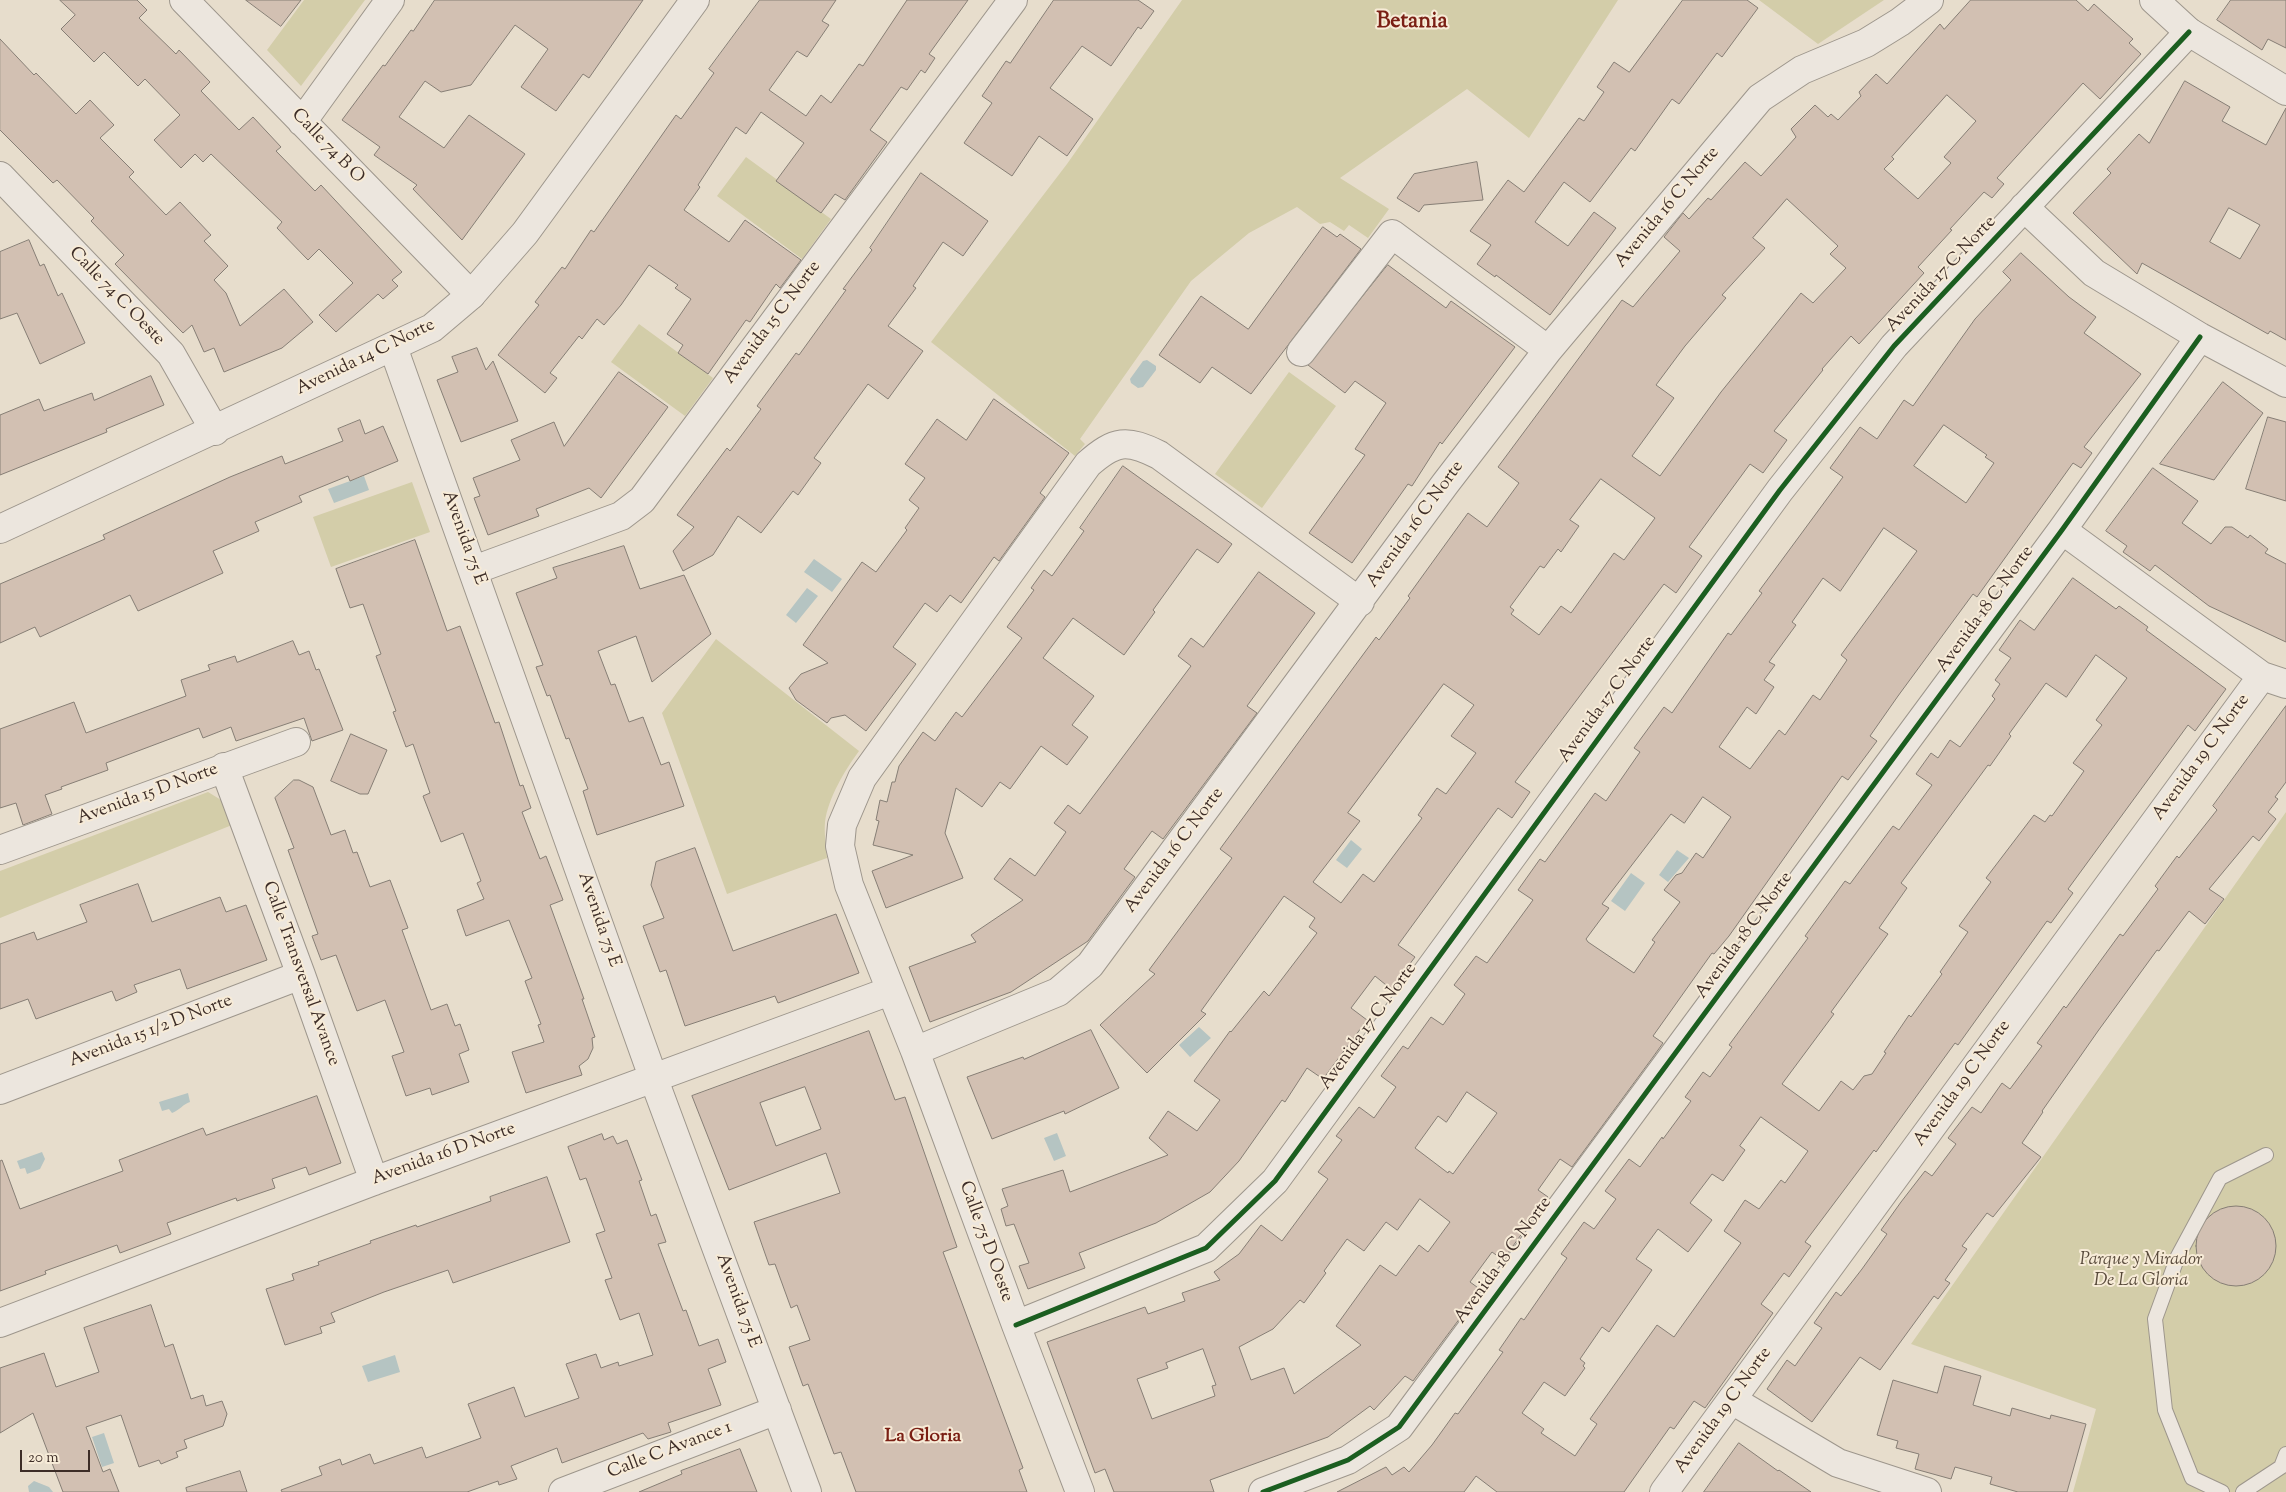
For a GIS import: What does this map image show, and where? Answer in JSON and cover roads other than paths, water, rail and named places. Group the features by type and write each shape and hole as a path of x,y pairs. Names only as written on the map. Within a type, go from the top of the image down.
{"street":[{"name":"Calle 74 B O","path":"184,0 471,295"},
{"path":"302,122 390,0"},
{"name":"Avenida 14 C Norte","path":"0,529 215,431 432,328 471,295 525,233 696,0"},
{"name":"Avenida 15 C Norte","path":"474,570 621,516 642,500 1012,0"},
{"name":"Avenida 16 C Norte","path":"915,1051 1058,992 1090,965 1360,602 1445,484 1548,350 1760,98 1802,70 1866,43 1900,22 1929,0"},
{"path":"2154,0 2189,32 2286,90"},
{"name":"Avenida 17 C Norte","path":"1016,1325 1206,1248 1275,1181 1780,490 1894,346 2189,32"},
{"name":"Calle 74 C Oeste","path":"2,182 171,354 215,431"},
{"path":"2024,208 2094,273 2200,337 2286,383"},
{"path":"1302,352 1392,234 1548,350"},
{"name":"Avenida 18 C Norte","path":"1263,1492 1348,1460 1399,1427 2062,530 2200,337"},
{"name":"Avenida 75 E","path":"393,347 654,1077 807,1492"},
{"name":"Calle 75 D Oeste","path":"1080,1492 915,1051 842,864 840,846 842,824 850,802 868,770 1088,464 1102,451 1119,443 1140,445 1159,455 1360,602"},
{"path":"2062,530 2274,680"},
{"name":"Avenida 19 C Norte","path":"1664,1492 2274,680"},
{"name":"Avenida 15 D Norte","path":"0,850 296,742"},
{"name":"Calle Transversal Avance","path":"224,767 301,975 374,1181"},
{"name":"Avenida 15 1/2 D Norte","path":"0,1090 301,975"},
{"name":"Avenida 16 D Norte","path":"0,1323 374,1181 890,991"},
{"path":"1732,1400 1838,1463 1927,1492"},
{"name":"Calle C Avance 1","path":"563,1492 777,1410"}],"lane":[{"path":"2222,1492 2192,1478 2166,1410 2155,1319 2178,1256 2220,1178 2266,1155"},
{"path":"2243,1492 2281,1467 2286,1454"}],"district":[{"name":"Betania","path":"1412,23"},
{"name":"La Gloria","path":"923,1438"}],"park label":[{"name":"Parque y Mirador De La Gloria","path":"2141,1271"}]}
